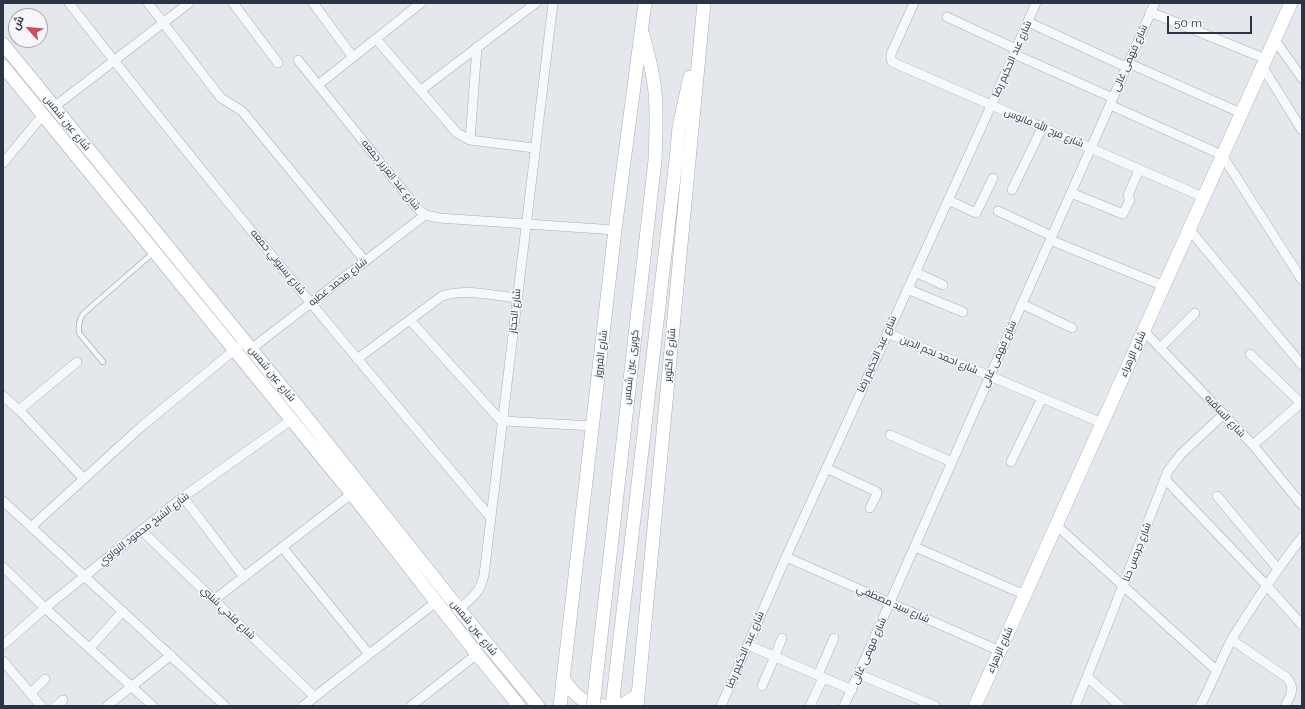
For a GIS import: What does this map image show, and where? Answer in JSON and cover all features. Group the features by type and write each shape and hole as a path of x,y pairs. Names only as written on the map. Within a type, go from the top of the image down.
{"main road":[{"name":"شارع الفيروز","path":"560,706 615,230 645,3"},
{"name":"شارع 6 اكتوبر","path":"638,700 704,3"},
{"name":"شارع الزهراء","path":"975,706 1291,3"},
{"name":"كوبرى عين شمس","path":"593,706 655,160 657,123 655,91 650,60 641,29"},
{"name":"كوبرى عين شمس","path":"612,706 679,127 700,38"},
{"name":"شارع عين شمس","path":"3,44 248,345 357,490 436,602 519,706"},
{"name":"شارع عين شمس","path":"3,66 235,349 291,420 357,490 538,706"},
{"path":"563,678 571,691 583,700 596,706 605,706"},
{"path":"612,706 638,700"}],"street":[{"name":"شارع بسيوني جمعه","path":"69,3 311,303 491,518"},
{"path":"148,3 221,98 236,107 248,118 365,261"},
{"path":"54,107 189,3"},
{"path":"233,3 278,63"},
{"path":"313,3 353,57"},
{"path":"318,85 421,3"},
{"path":"421,90 536,3"},
{"name":"شارع الحجاز","path":"459,610 475,595 482,584 503,422 534,148 553,3"},
{"name":"شارع فرج الله فانوس","path":"914,3 891,54 892,62 1203,198"},
{"name":"شارع فهمى غالى","path":"844,706 1155,3"},
{"name":"شارع عبد الحكيم رضا","path":"722,706 786,557 991,106 1028,22 1032,4"},
{"path":"1150,12 1264,63 1302,130"},
{"path":"947,17 1111,101 1222,155 1302,280"},
{"path":"1028,22 1241,113"},
{"path":"376,39 457,133 470,140 534,148"},
{"path":"1274,39 1302,78"},
{"path":"470,140 477,47"},
{"name":"شارع عبد العزيز جمعه","path":"298,60 425,215 439,218 615,230"},
{"path":"3,163 43,115"},
{"path":"1012,190 1042,128"},
{"path":"1071,192 1123,214 1130,200 1128,195 1139,170"},
{"path":"948,200 976,213 993,178"},
{"path":"998,211 1051,238 1164,286"},
{"name":"شارع محمد عطيه","path":"31,527 142,426 235,349 248,345 311,303 425,215"},
{"path":"1189,229 1302,365"},
{"path":"915,272 943,285"},
{"path":"907,289 963,312"},
{"path":"357,359 442,296 461,292 517,298"},
{"path":"1022,304 1072,328"},
{"path":"1160,348 1195,313"},
{"path":"410,320 503,422 592,426"},
{"name":"شارع الساقيه","path":"1144,330 1253,446 1302,505"},
{"name":"شارع احمد نجم الدين","path":"887,333 1102,423"},
{"path":"1250,354 1302,402 1253,446"},
{"path":"19,410 76,362"},
{"path":"3,396 19,410 84,479"},
{"path":"1011,462 1042,398"},
{"name":"شارع جرجس حنا","path":"1074,706 1124,585 1168,471 1181,454 1224,414"},
{"name":"شارع الشيخ محمود النواوي","path":"3,645 45,608 183,497 291,420"},
{"path":"890,435 952,462"},
{"path":"826,468 877,492 870,508"},
{"path":"1165,479 1302,625"},
{"path":"214,600 357,490"},
{"path":"1217,496 1278,569"},
{"path":"183,497 244,577"},
{"path":"3,501 221,704"},
{"path":"1056,525 1124,585 1217,671"},
{"name":"شارع فتحي شلبي","path":"141,530 315,697"},
{"path":"1200,706 1232,640 1266,586 1302,537"},
{"path":"282,547 370,654"},
{"path":"915,547 1025,595"},
{"name":"شارع سيد مصطفي","path":"786,557 1000,651"},
{"path":"3,567 150,705"},
{"path":"303,706 436,602"},
{"path":"90,648 123,612"},
{"path":"762,686 782,638"},
{"path":"810,706 834,638"},
{"path":"1232,640 1286,677 1292,687 1285,706"},
{"path":"748,644 852,690"},
{"path":"416,704 477,654"},
{"path":"107,706 171,656"},
{"path":"3,660 41,706"},
{"path":"858,674 933,706"},
{"path":"1087,677 1120,706"},
{"path":"31,693 45,679"}],"lane":[{"path":"103,362 79,333 78,327 80,319 83,314 154,252"}]}
